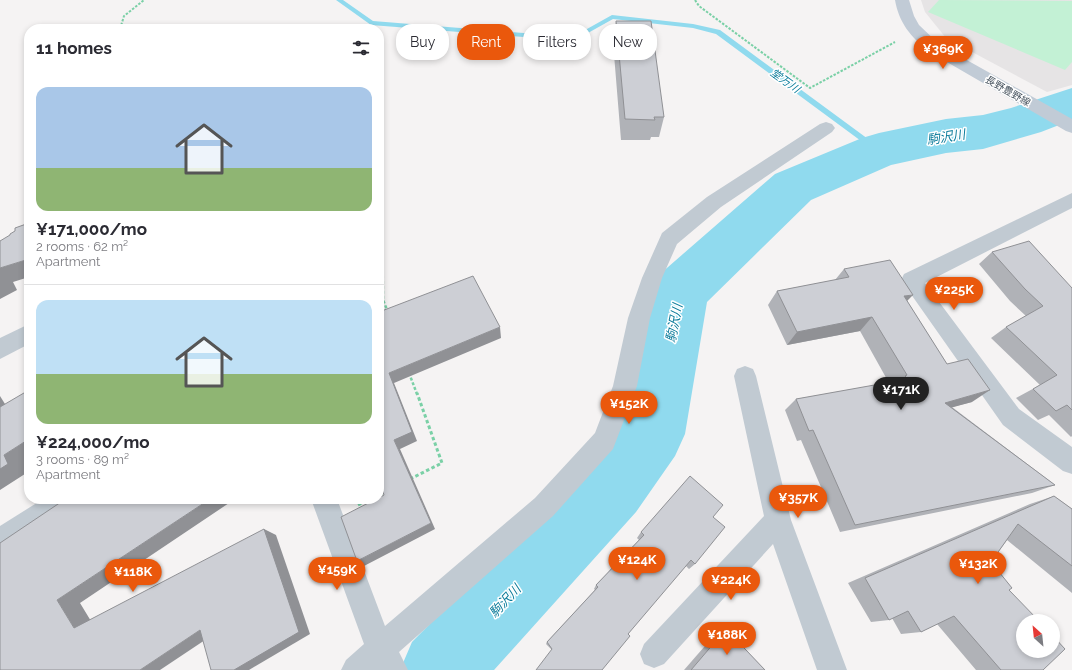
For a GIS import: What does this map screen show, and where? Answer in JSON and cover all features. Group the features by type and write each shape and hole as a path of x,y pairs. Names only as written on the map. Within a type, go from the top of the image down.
{"main road":[{"name":"長野豊野線","path":"902,0 905,13 915,32 934,48 1069,126"}],"street":[{"path":"356,670 387,661 544,507 604,441 625,386 639,318 652,278 669,239 714,202 826,128"},
{"path":"1072,200 911,280 1011,417 1072,462"},
{"path":"0,349 24,336"},
{"path":"745,376 778,520 832,670"},
{"path":"0,541 58,504"},
{"path":"326,504 387,661"},
{"path":"654,654 778,520"}],"path":[{"path":"122,24 124,16 144,0"},
{"path":"695,0 699,6 810,88 875,51 915,32"},
{"path":"384,300 389,315"},
{"path":"407,367 442,463 407,481"},
{"path":"384,492 393,488"}],"shaded area":[{"path":"921,0 1072,0 1072,85 1047,92 946,38 925,12"}],"green space":[{"path":"939,0 1072,1 1072,62 1065,70 928,12"}],"building":[{"path":"616,21 651,21 651,24 616,24"},
{"path":"620,60 656,60 664,117 654,117 655,120 625,119"},
{"path":"24,225 24,261 0,268 0,241 15,231 15,228"},
{"path":"1029,241 1072,288 1072,410 1067,405 1056,411 1033,389 1057,375 1006,327 1043,306 1025,289 992,252"},
{"path":"890,260 913,295 904,296 947,364 968,359 990,390 945,403 1055,485 855,525 813,430 809,431 796,399 908,379 905,376 907,375 872,317 797,332 777,291 849,277 844,269"},
{"path":"473,276 500,327 389,373 412,432 394,440 431,523 357,561 341,517 366,504 384,504 384,310"},
{"path":"24,393 24,442 4,455 8,464 0,469 0,407"},
{"path":"690,476 723,505 713,517 725,527 695,564 691,560 628,634 630,636 602,670 536,670 552,649 547,642 598,587 596,585 644,535 641,532"},
{"path":"1054,496 1072,509 1072,566 1018,524 991,562 1012,588 1009,590 1032,614 1016,614 1016,658 1056,658 1043,670 1001,670 954,616 921,632 908,611 889,620 865,578"},
{"path":"58,504 202,504 57,600 74,628 264,529 299,632 234,670 211,670 200,630 140,670 0,670 0,543"},
{"path":"726,629 765,670 691,670"},
{"path":"1060,644 1065,649 1060,654"}],"waterway":[{"name":"堂万川","path":"339,0 371,23 384,24"},
{"name":"堂万川","path":"384,24 536,36 579,36 612,17 693,26 718,32 879,150"},
{"name":"駒沢川","path":"440,670 612,488 652,434 680,291 793,187 879,150 946,136 983,132 1024,121 1072,103"}]}
